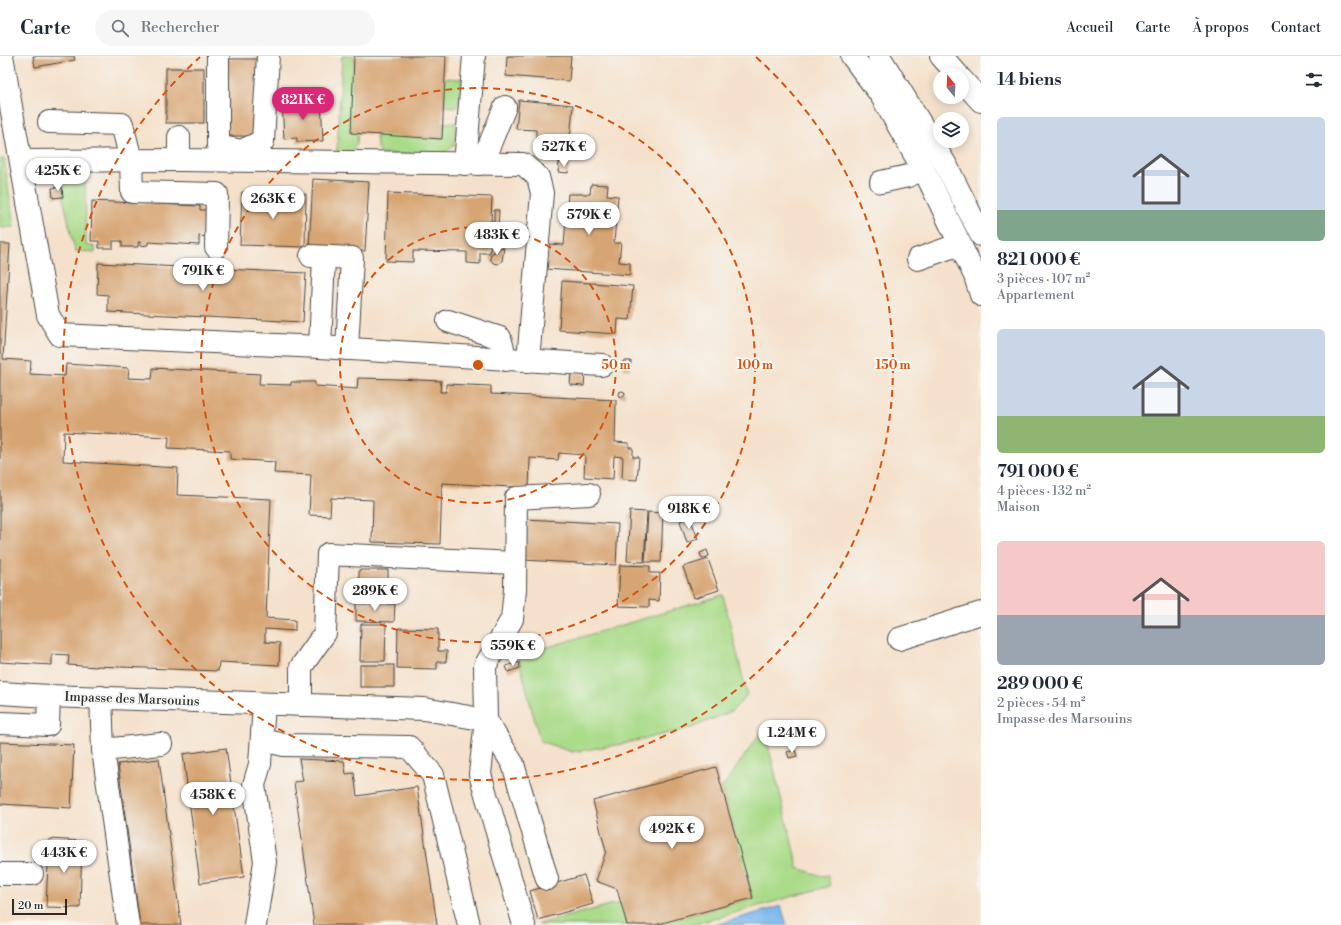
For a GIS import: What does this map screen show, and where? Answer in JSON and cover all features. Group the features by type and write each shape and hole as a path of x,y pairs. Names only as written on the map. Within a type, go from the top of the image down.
{"street":[{"path":"2,56 48,315 60,335 320,347 602,365"},
{"path":"218,56 218,146 241,156"},
{"path":"241,156 263,141 268,56"},
{"path":"472,164 474,56"},
{"path":"852,56 881,95 923,169 960,244 981,295"},
{"path":"879,56 946,165 981,235"},
{"path":"941,56 952,68"},
{"path":"969,88 981,101"},
{"path":"472,164 489,146 505,107"},
{"path":"49,122 122,124 131,160 132,192 217,194 216,248"},
{"path":"179,137 179,160"},
{"path":"21,160 179,160 241,156 472,164 523,164 538,177 542,193 528,361"},
{"path":"881,182 908,176 923,169"},
{"path":"918,259 960,244"},
{"path":"320,347 318,256 352,258 347,349"},
{"path":"448,321 500,338 506,360"},
{"path":"524,925 480,774 486,720 485,666 512,619 515,590 516,498 589,494"},
{"path":"301,705 301,667 325,633 328,554 515,563"},
{"path":"899,639 981,613"},
{"name":"Impasse des Marsouins","path":"0,693 424,709 486,720"},
{"path":"0,723 48,725 49,696"},
{"path":"101,698 103,750 128,925"},
{"path":"255,925 265,862 254,785 260,764 264,704"},
{"path":"486,720 513,764 547,879"},
{"path":"262,740 284,744 410,747 433,775 469,925"},
{"path":"103,750 161,744"},
{"path":"0,874 32,874"}],"green space":[{"path":"342,56 354,56 351,132 358,133 357,143 352,152 337,153"},
{"path":"445,78 462,79 459,103 456,107 444,106"},
{"path":"443,123 457,123 454,145 442,155 382,154 377,148 376,134 442,139"},
{"path":"0,159 4,159 14,227 0,228"},
{"path":"61,175 85,175 86,245 95,247 95,252 75,251 63,197"},
{"path":"723,595 747,695 732,711 691,728 622,744 572,752 540,741 518,656"},
{"path":"764,728 798,868 822,876 828,875 830,886 691,925 655,925 753,898 722,788"},
{"path":"621,902 627,925 539,925 539,924"}],"water":[{"path":"781,906 787,925 715,925"}],"building":[{"path":"33,56 74,56 75,60 35,67"},
{"path":"354,56 446,56 442,139 351,133"},
{"path":"507,56 571,56 569,81 506,76"},
{"path":"225,59 261,59 260,136 225,136"},
{"path":"166,68 204,68 204,123 166,123"},
{"path":"321,100 323,141 297,142 297,138 284,139 282,101"},
{"path":"519,100 573,105 570,141 536,138 536,130 516,129"},
{"path":"559,162 569,163 568,173 558,172"},
{"path":"313,179 369,182 365,251 309,248"},
{"path":"591,184 608,185 607,195 618,196 614,243 621,243 619,262 630,263 630,275 546,269 548,244 564,245 568,194 590,194"},
{"path":"62,187 63,197 53,198 52,188"},
{"path":"242,192 306,194 305,247 240,245"},
{"path":"388,193 492,197 491,222 494,222 494,210 499,210 498,228 491,228 490,253 480,253 480,264 467,263 467,252 413,251 413,262 386,261"},
{"path":"92,201 200,206 200,210 210,210 208,237 199,236 199,245 148,242 148,245 140,246 140,242 138,242 138,247 122,247 122,241 113,241 113,248 99,248 99,241 91,241"},
{"path":"0,244 10,244 3,359 31,361 30,374 65,376 66,364 129,368 128,378 152,379 153,368 260,374 259,384 291,385 291,382 315,382 315,386 357,389 358,378 441,381 440,392 446,392 446,384 491,386 491,394 616,400 615,442 629,443 629,448 633,448 633,457 639,457 637,480 622,479 623,457 614,456 613,479 584,477 585,455 559,453 558,460 530,458 529,488 442,483 440,544 372,542 373,500 331,498 330,516 309,515 311,475 274,473 275,462 230,459 230,451 168,448 169,437 64,432 63,461 178,468 177,495 271,499 266,618 295,620 295,631 265,629 265,642 280,643 279,665 219,662 218,671 97,667 68,665 69,655 52,654 52,665 0,662"},
{"path":"496,247 504,248 502,261 498,264 493,263 490,259 491,254 496,251"},
{"path":"98,263 306,273 303,322 108,312 108,295 97,294"},
{"path":"562,281 633,286 630,320 618,319 617,334 559,330"},
{"path":"623,361 631,361 630,370 623,369"},
{"path":"571,373 585,373 584,386 570,385"},
{"path":"622,391 625,394 622,397 619,394"},
{"path":"630,511 647,512 644,562 627,561"},
{"path":"648,512 663,513 661,562 645,562"},
{"path":"690,517 698,539 687,543 680,521"},
{"path":"525,519 618,524 616,565 523,560"},
{"path":"707,550 709,556 702,559 700,553"},
{"path":"708,559 719,590 694,598 683,567"},
{"path":"620,565 650,566 650,573 660,573 659,601 649,600 649,607 618,606"},
{"path":"359,570 388,570 388,584 359,584"},
{"path":"368,589 389,589 389,601 368,600"},
{"path":"356,603 395,604 394,622 356,621"},
{"path":"361,624 386,624 385,661 360,661"},
{"path":"398,628 438,629 438,651 447,651 446,662 437,662 437,669 397,668"},
{"path":"519,662 520,668 508,672 506,666"},
{"path":"360,665 394,665 394,687 360,687"},
{"path":"0,742 74,745 71,808 0,804"},
{"path":"226,748 244,877 200,883 183,754"},
{"path":"795,750 797,756 789,758 787,752"},
{"path":"159,759 181,925 140,925 118,764"},
{"path":"299,759 344,761 346,774 354,773 357,796 417,787 437,925 314,925 294,782 303,781"},
{"path":"716,767 753,898 655,925 627,925 617,889 596,881 606,851 593,801"},
{"path":"49,839 82,841 80,908 46,907"},
{"path":"584,875 593,904 538,920 530,891"}]}
